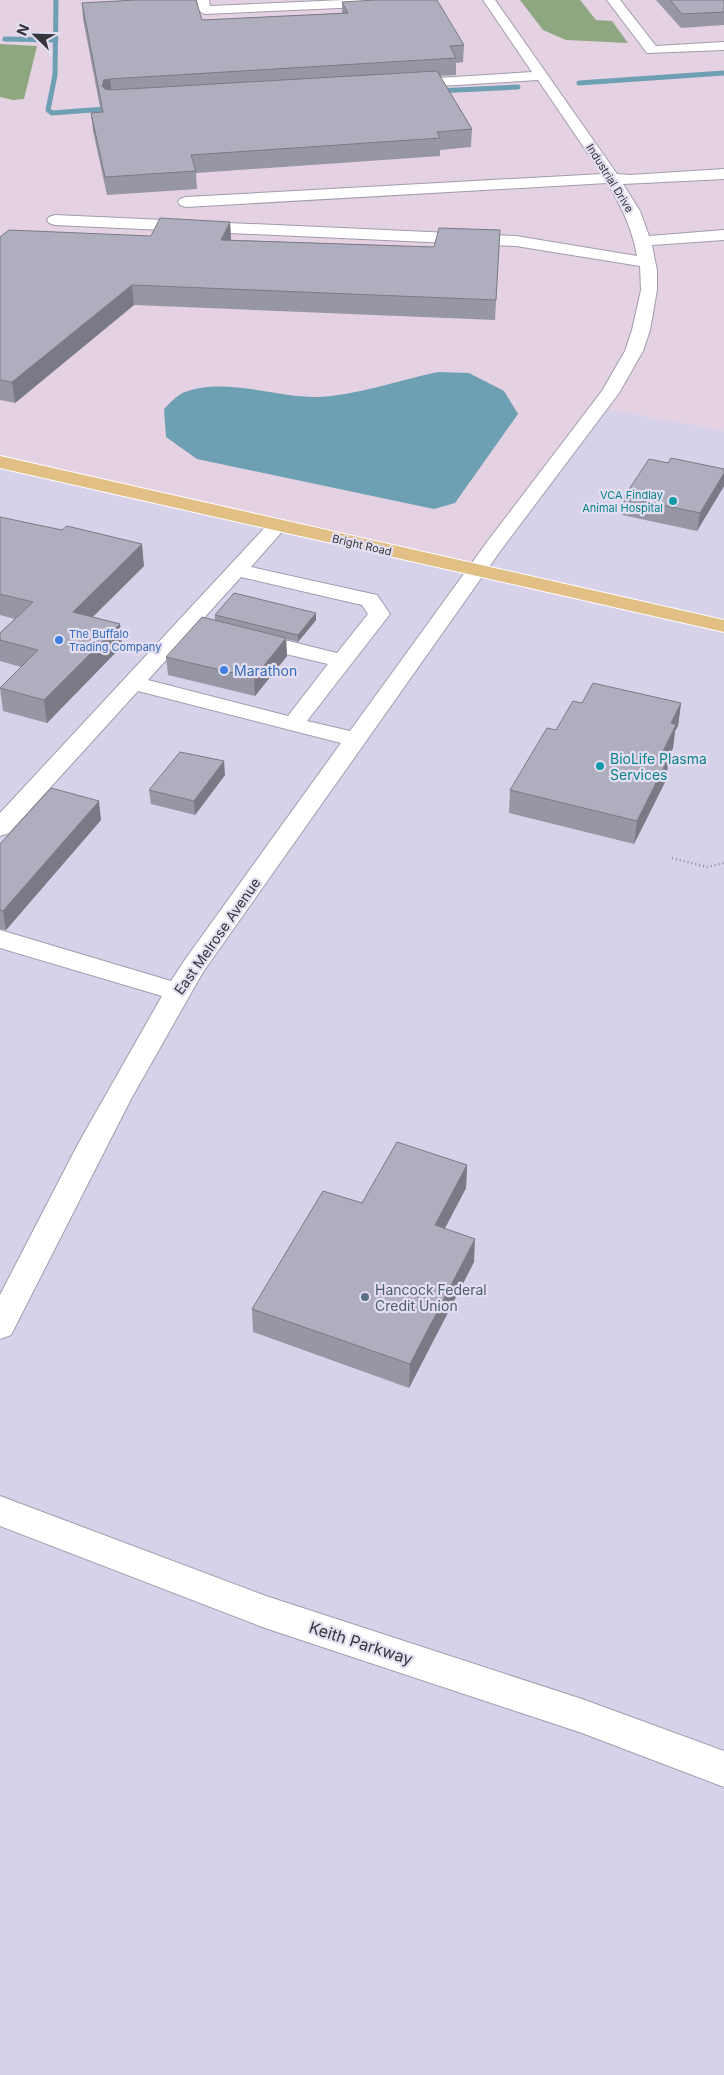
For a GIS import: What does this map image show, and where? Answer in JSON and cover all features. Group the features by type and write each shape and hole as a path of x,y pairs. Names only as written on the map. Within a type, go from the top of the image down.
{"main road":[{"name":"Bright Road","path":"0,462 724,626"}],"street":[{"path":"203,0 204,10 430,0"},
{"name":"Industrial Drive","path":"476,571 610,393 623,372 634,351 646,310 649,290 643,241 632,211 612,178 489,0"},
{"path":"613,0 652,50 724,46"},
{"path":"395,85 542,76"},
{"path":"186,202 612,178 630,180 724,174"},
{"path":"55,220 516,241 647,262"},
{"path":"643,241 724,235"},
{"path":"0,828 132,683 197,625 236,570 277,526"},
{"path":"236,570 369,600 379,614 293,724"},
{"name":"East Melrose Avenue","path":"0,1326 92,1143 193,967 476,571"},
{"path":"235,635 342,661"},
{"path":"132,683 356,740"},
{"path":"0,939 178,992"},
{"name":"Keith Parkway","path":"0,1511 265,1612 582,1716 724,1769"}],"path":[{"path":"672,858 707,867 724,863"}],"shaded area":[{"path":"0,0 724,0 724,431 599,407 476,571 0,463"},
{"path":"599,407 724,431 724,2075 0,2075 0,462"}],"green space":[{"path":"520,0 580,0 596,20 612,21 628,43 566,40 543,30"},
{"path":"0,44 37,46 24,99 13,100 0,97"}],"water":[{"path":"439,372 469,373 504,391 518,414 455,503 434,509 197,459 166,437 164,409 182,393 200,388 216,386 299,396 331,396 362,391"}],"building":[{"path":"135,0 196,0 202,20 348,13 342,2 437,0 464,45 450,46 456,58 110,79 104,80 102,86 105,89 111,90 437,71 472,129 437,132 440,138 191,155 196,171 105,177 91,113 103,112 82,3"},
{"path":"670,0 724,0 724,12 682,14"},
{"path":"160,218 230,222 221,240 434,247 439,228 500,230 496,300 132,285 12,382 0,380 0,237 9,230 151,236"},
{"path":"671,458 724,469 724,473 700,513 624,497 649,459 668,463"},
{"path":"0,517 62,530 67,526 142,544 73,612 120,624 44,700 0,688 38,650 0,640 0,633 33,602 0,594"},
{"name":"Marathon","path":"234,593 316,613 298,635 215,615"},
{"path":"202,617 286,638 254,678 166,657"},
{"name":"BioLife Plasma Services","path":"593,683 681,703 671,723 676,725 661,755 669,757 637,821 510,790 547,728 556,730 573,701 582,703"},
{"path":"180,752 224,761 194,801 149,790"},
{"path":"51,788 99,801 3,911 0,910 0,844"},
{"name":"Hancock Federal Credit Union","path":"397,1142 467,1165 435,1225 475,1239 410,1364 252,1309 323,1191 362,1203"}],"waterway":[{"path":"55,40 56,0"},
{"path":"5,39 55,40"},
{"path":"55,40 55,75 48,110 52,113 105,109"},
{"path":"579,83 724,73"},
{"path":"436,91 518,87"}],"place":[{"name":"VCA Findlay Animal Hospital","path":"673,501"},
{"name":"The Buffalo Trading Company","path":"59,640"},
{"name":"Marathon","path":"224,670"},
{"name":"BioLife Plasma Services","path":"600,766"},
{"name":"Hancock Federal Credit Union","path":"365,1297"}]}
